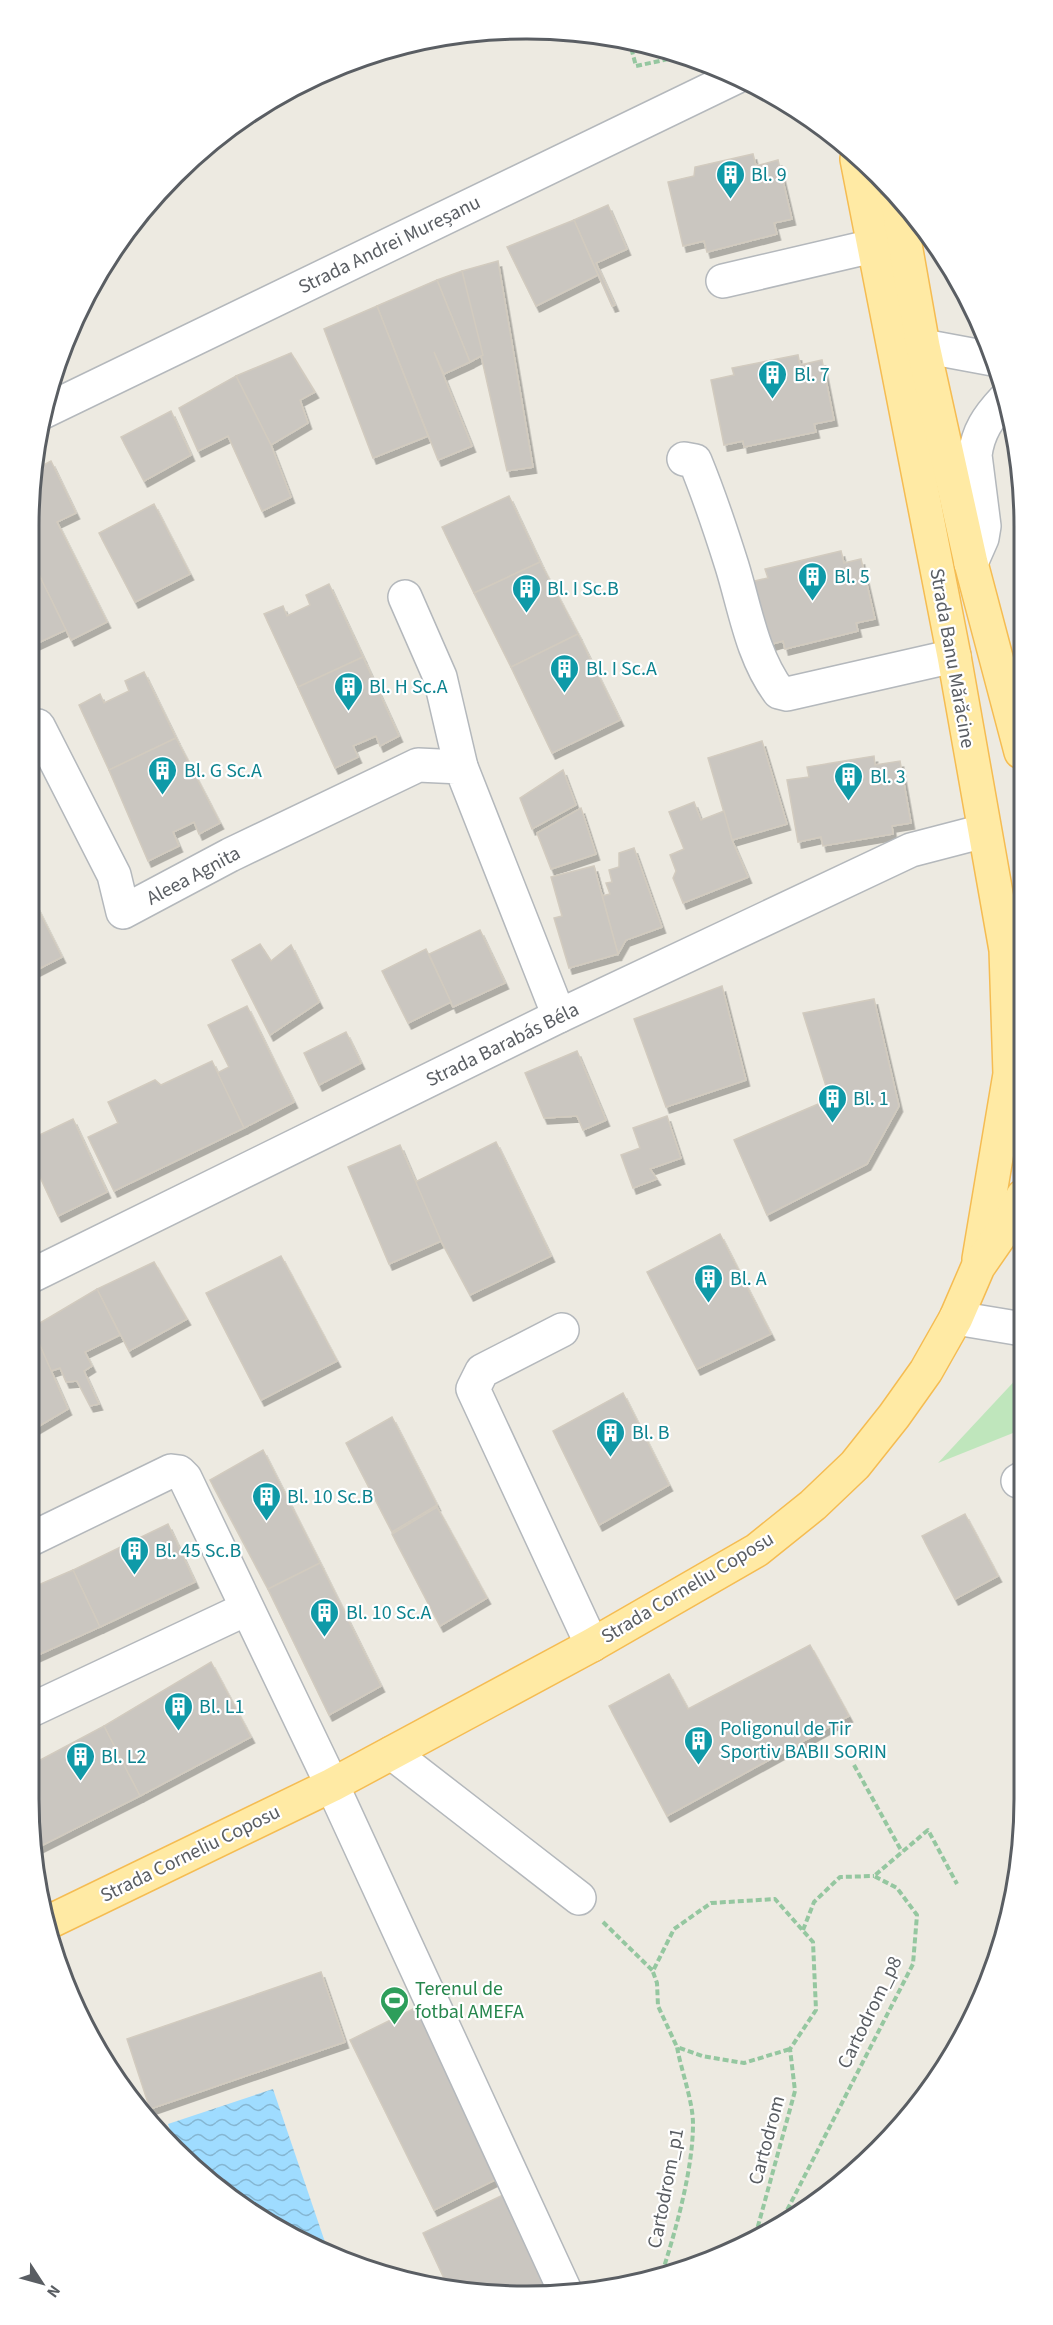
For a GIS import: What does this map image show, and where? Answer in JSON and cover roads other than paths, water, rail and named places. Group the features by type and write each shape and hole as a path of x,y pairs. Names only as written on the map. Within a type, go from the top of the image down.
{"main road":[{"name":"Strada Banu Mărăcine","path":"859,171 954,656 1006,950 1014,1049"},
{"name":"Strada Banu Mărăcine","path":"899,213 923,346 971,563 1014,722"},
{"name":"Strada Corneliu Coposu","path":"978,1267 1014,1084"},
{"name":"Strada Corneliu Coposu","path":"55,1919 332,1785 592,1645 757,1550 813,1505 855,1465 894,1416 926,1371 956,1318 978,1267 1014,1214"}],"street":[{"name":"Strada Andrei Mureșanu","path":"54,407 726,82"},
{"path":"723,281 873,246"},
{"path":"923,346 983,357"},
{"path":"971,563 982,538 984,526 975,455 976,443 980,431 999,407"},
{"path":"684,459 695,461 732,566 761,662 779,692 787,694 954,656"},
{"path":"405,597 440,676 461,766 559,1016"},
{"name":"Aleea Agnita","path":"39,728 114,875 123,912 279,830 418,765 461,766"},
{"name":"Strada Barabás Béla","path":"39,1272 559,1016 911,850 984,831"},
{"path":"956,1318 1014,1328"},
{"path":"562,1330 482,1371 473,1389 592,1645"},
{"path":"39,1535 171,1471 179,1472 185,1478 246,1610 332,1785 562,2285"},
{"path":"39,1706 246,1610"},
{"path":"392,1753 579,1898"}],"water":[{"path":"273,2089 325,2242 283,2221 230,2185 182,2143 171,2131 168,2124"}],"place":[{"name":"Bl. 9","path":"730,200"},
{"name":"Bl. 7","path":"773,400"},
{"name":"Bl. 5","path":"813,602"},
{"name":"Bl. I Sc.B","path":"526,614"},
{"name":"Bl. I Sc.A","path":"565,694"},
{"name":"Bl. H Sc.A","path":"348,712"},
{"name":"Bl. G Sc.A","path":"163,796"},
{"name":"Bl. 3","path":"849,802"},
{"name":"Bl. 1","path":"832,1124"},
{"name":"Bl. A","path":"709,1304"},
{"name":"Bl. B","path":"611,1458"},
{"name":"Bl. 10 Sc.B","path":"266,1522"},
{"name":"Bl. 45 Sc.B","path":"134,1576"},
{"name":"Bl. 10 Sc.A","path":"325,1638"},
{"name":"Bl. L1","path":"178,1732"},
{"name":"Poligonul de Tir Sportiv BABII SORIN","path":"699,1766"},
{"name":"Bl. L2","path":"80,1782"},
{"name":"Terenul de fotbal AMEFA","path":"394,2026"}]}
